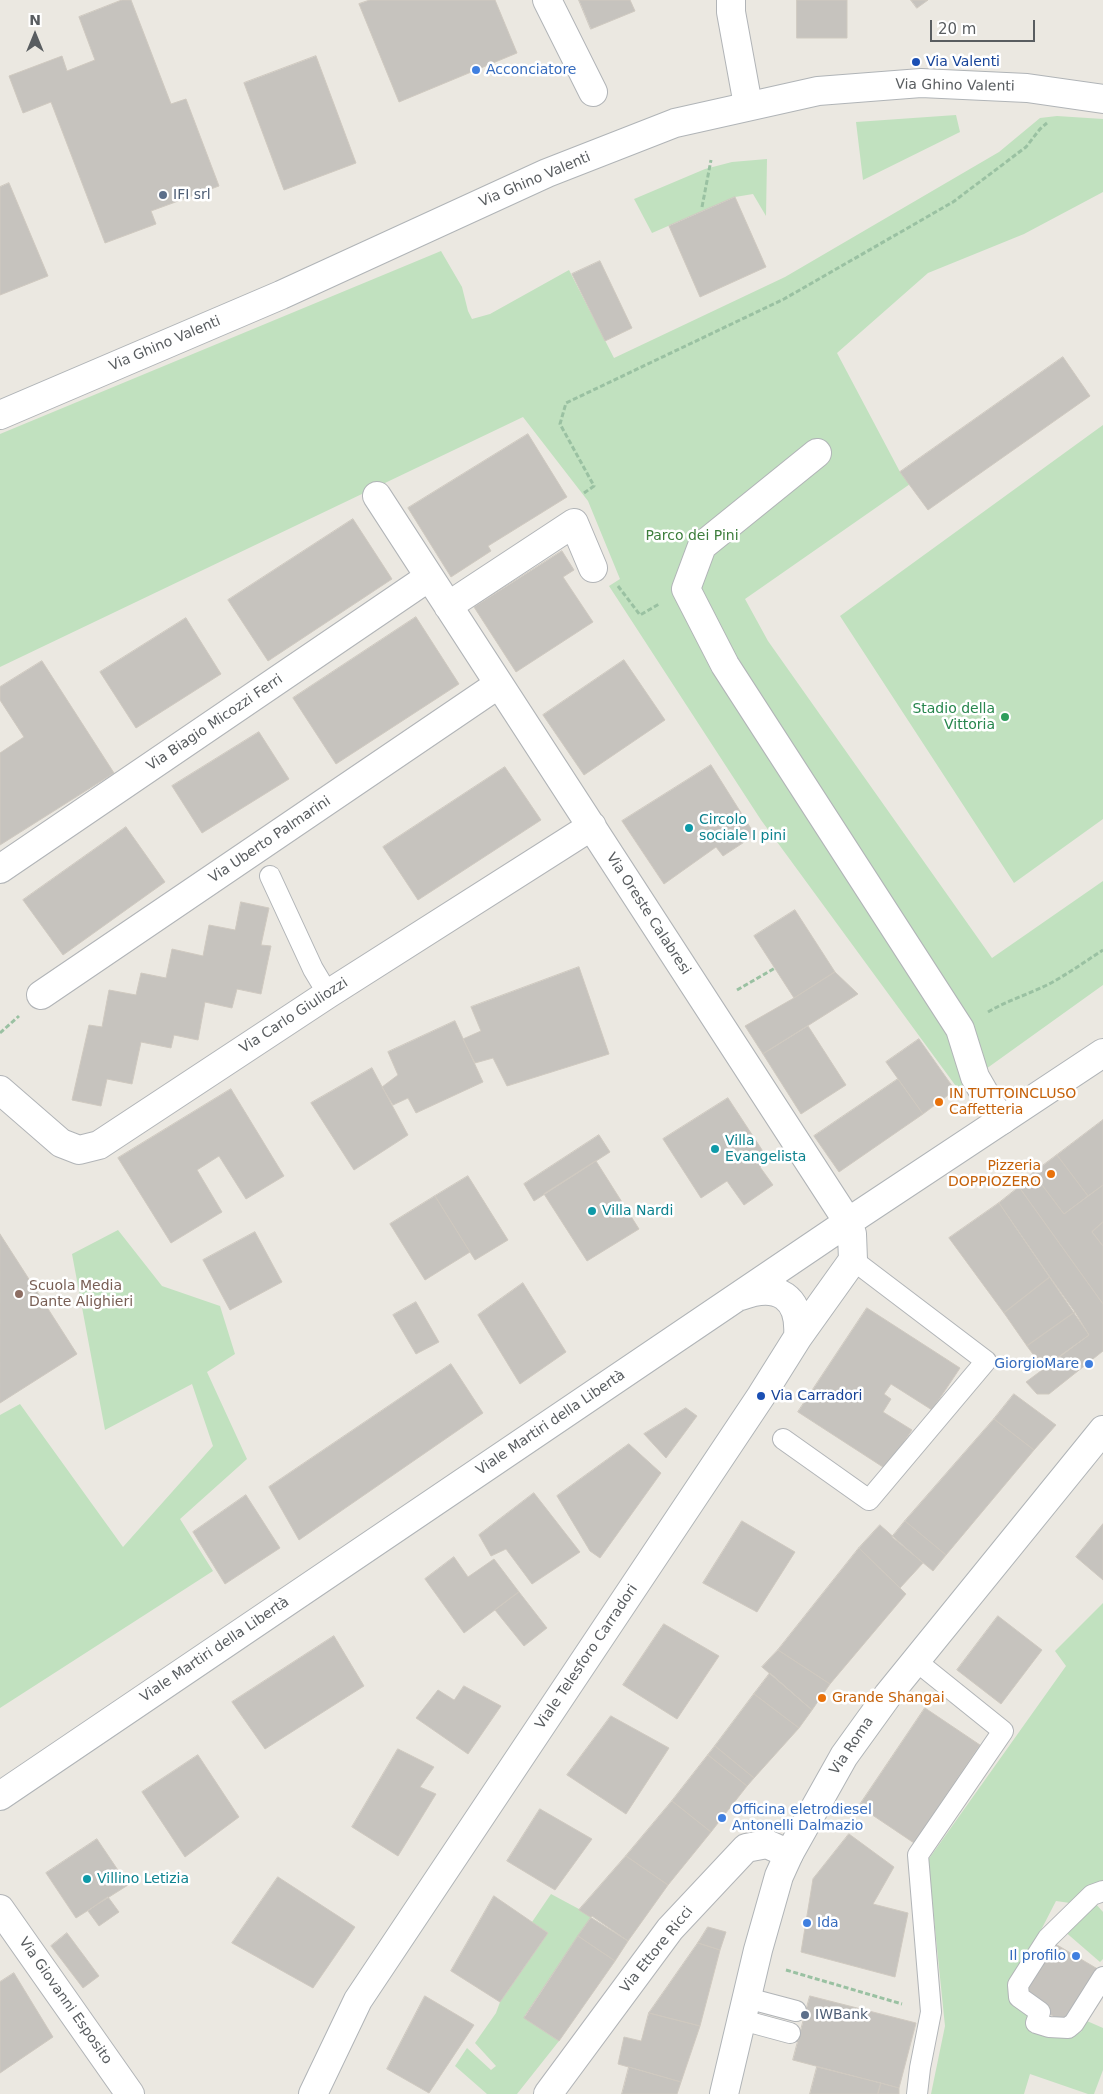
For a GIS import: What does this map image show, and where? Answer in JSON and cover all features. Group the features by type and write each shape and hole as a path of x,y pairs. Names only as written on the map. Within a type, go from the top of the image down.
{"street":[{"path":"547,0 593,92"},
{"path":"731,0 731,12 748,105"},
{"name":"Via Ghino Valenti","path":"0,414 281,295 547,173 675,123 748,105 818,91 921,83 1009,86 1103,99"},
{"path":"817,453 702,546 686,589 725,665 960,1029 975,1077 1002,1120"},
{"name":"Via Oreste Calabresi","path":"377,496 848,1222"},
{"path":"448,606 574,523 604,575"},
{"name":"Via Biagio Micozzi Ferri","path":"0,869 429,576"},
{"name":"Via Uberto Palmarini","path":"41,995 499,684"},
{"name":"Via Carlo Giuliozzi","path":"0,1090 61,1143 79,1150 99,1144 328,994 592,826"},
{"name":"Viale Martiri della Libertà","path":"0,1796 848,1222 1103,1053"},
{"path":"848,1222 852,1234 853,1260"},
{"name":"Viale Telesforo Carradori","path":"313,2094 358,2000 762,1396 798,1337 853,1260"},
{"path":"738,1297 755,1290 782,1295 791,1301 796,1310 799,1323 798,1337"},
{"name":"Via Roma","path":"724,2094 774,1894 789,1854 844,1756 888,1695 1103,1430"},
{"name":"Via Ettore Ricci","path":"548,2094 670,1930 746,1848 767,1844 789,1854"},
{"name":"Via Giovanni Esposito","path":"0,1909 130,2094"}],"lane":[{"path":"270,876 313,969 328,994"},
{"path":"783,1439 869,1500 986,1361 853,1260"},
{"path":"916,1661 1003,1731 918,1855 931,2012 917,2094"},
{"path":"1103,1891 1092,1895 1048,1938 1018,1985 1019,1996 1040,2012 1036,2023 1049,2028 1068,2028 1074,2023 1103,1977"},
{"path":"745,2009 796,2011"},
{"path":"745,2009 790,2033"}],"path":[{"path":"580,496 594,486 560,424 566,403 784,299 953,202 1026,147 1040,129 1051,120"},
{"path":"702,207 711,160"},
{"path":"604,575 640,615 686,589"},
{"path":"960,1029 1001,1004 1022,997 1051,983 1103,950"},
{"path":"735,992 775,968"},
{"path":"0,1032 17,1017"},
{"path":"789,1970 890,2001"}],"green space":[{"path":"956,115 960,132 863,180 856,122"},
{"name":"Parco dei Pini","path":"1057,116 1103,119 1103,192 1024,234 928,273 837,353 900,472 910,484 745,599 768,641 992,958 1103,881 1103,985 958,1089 761,820 609,586 620,579 588,501 523,417 0,667 0,434 441,251 462,287 472,319 490,314 569,270 614,358 785,277 999,152 1040,118"},
{"path":"767,159 766,216 753,194 735,197 652,233 634,199 705,169 732,162"},
{"name":"Stadio della Vittoria","path":"1103,425 1103,819 1014,883 840,616"},
{"path":"118,1230 162,1286 220,1306 235,1354 207,1372 247,1459 180,1519 213,1571 0,1708 0,1415 20,1404 123,1547 213,1446 192,1384 105,1430 72,1254"},
{"path":"1103,1603 1103,1886 1070,1903 1056,1901 1008,1994 1036,2013 1061,2036 1081,2032 1087,2021 1103,2028 1103,2070 1094,2094 1088,2094 1030,2074 1024,2094 931,2094 945,2026 928,1860 1066,1666 1055,1651"},
{"path":"551,1894 592,1916 524,2017 559,2041 517,2094 487,2094 455,2066 467,2048 491,2070 496,2066 475,2043 496,2013 500,2002 548,1933 532,1922"},
{"path":"1095,1903 1103,1912 1103,1959 1100,1962 1063,1930"}],"building":[{"path":"122,0 131,0 171,104 186,99 219,186 151,211 156,224 105,243 51,102 23,113 9,76 62,56 67,71 95,60 79,17"},
{"path":"370,0 495,0 517,53 399,102 359,4"},
{"path":"579,0 630,0 635,11 591,29"},
{"path":"797,0 847,0 847,38 797,38"},
{"path":"911,0 928,0 917,8"},
{"path":"316,56 356,163 284,190 244,83"},
{"path":"9,183 48,276 0,295 0,187"},
{"path":"735,197 766,267 700,297 669,226"},
{"path":"600,261 632,328 605,341 572,274"},
{"path":"1063,357 1090,396 928,510 900,472"},
{"path":"528,434 567,497 488,546 491,551 451,577 408,508"},
{"path":"353,519 392,579 268,661 228,600"},
{"path":"562,551 574,570 563,577 593,622 516,672 474,607"},
{"path":"416,617 459,684 336,764 293,698"},
{"path":"186,618 221,674 136,728 100,672"},
{"path":"624,660 665,720 584,775 543,715"},
{"path":"42,661 114,773 0,845 0,753 24,737 0,700 0,687"},
{"path":"259,732 289,779 202,833 172,786"},
{"name":"Circolo sociale I pini","path":"711,765 755,835 723,856 716,847 664,884 622,821"},
{"path":"505,767 541,820 418,900 383,847"},
{"path":"126,827 165,882 63,955 23,900"},
{"path":"241,902 269,908 261,945 271,946 261,994 237,989 232,1008 205,1002 198,1040 174,1035 171,1048 141,1042 132,1084 107,1079 101,1106 72,1100 89,1025 102,1027 109,990 136,995 141,973 166,978 172,949 203,956 209,925 235,930"},
{"path":"795,910 835,972 794,998 754,936"},
{"path":"579,967 609,1054 507,1086 493,1058 475,1063 463,1039 481,1031 471,1007"},
{"path":"835,972 858,994 763,1054 745,1026"},
{"path":"455,1021 483,1082 416,1113 408,1098 393,1105 382,1087 398,1075 388,1052"},
{"path":"808,1026 846,1085 801,1114 763,1054"},
{"path":"919,1039 955,1090 923,1114 886,1062"},
{"path":"372,1068 408,1135 354,1170 311,1103"},
{"path":"898,1079 923,1114 839,1172 814,1136"},
{"path":"231,1089 284,1176 246,1199 219,1156 197,1170 222,1212 171,1243 118,1158"},
{"name":"Villa Evangelista","path":"728,1098 768,1159 760,1167 773,1185 744,1205 727,1181 701,1198 663,1139"},
{"path":"1103,1120 1103,1185 1088,1196 1057,1155"},
{"path":"599,1135 610,1152 534,1201 524,1184"},
{"path":"1057,1155 1088,1196 1064,1214 1033,1173"},
{"name":"Villa Nardi","path":"596,1161 639,1229 587,1261 544,1194"},
{"path":"1033,1173 1064,1214 1103,1185 1103,1222 1092,1232 1103,1246 1103,1304 1019,1187"},
{"path":"468,1176 508,1240 475,1260 435,1196"},
{"path":"1019,1187 1103,1304 1103,1351 1049,1394 1037,1394 1026,1382 1089,1335 999,1203"},
{"path":"435,1196 470,1252 425,1280 390,1224"},
{"path":"999,1203 1050,1277 1004,1313 949,1238"},
{"path":"1103,1222 1103,1246 1092,1232"},
{"path":"255,1232 282,1282 230,1310 203,1260"},
{"name":"Scuola Media Dante Alighieri","path":"0,1234 77,1354 0,1403"},
{"path":"1050,1277 1075,1312 1027,1346 1004,1313"},
{"path":"523,1283 566,1352 520,1384 478,1315"},
{"path":"416,1302 439,1342 416,1354 393,1315"},
{"path":"867,1308 960,1368 932,1410 891,1384 884,1394 891,1399 883,1412 912,1430 886,1469 798,1412"},
{"path":"1075,1312 1089,1335 1043,1368 1027,1346"},
{"path":"451,1364 483,1413 299,1540 269,1487"},
{"path":"1014,1394 1056,1425 1034,1450 994,1419"},
{"path":"686,1408 697,1416 666,1458 644,1434"},
{"path":"994,1419 1034,1450 946,1555 905,1521"},
{"path":"629,1444 661,1473 600,1558 590,1551 557,1496"},
{"path":"534,1493 580,1552 532,1584 506,1549 491,1556 479,1535"},
{"path":"246,1495 280,1548 225,1584 193,1532"},
{"path":"742,1521 795,1552 757,1612 703,1583"},
{"path":"905,1521 946,1555 933,1571 892,1537"},
{"path":"1103,1524 1103,1580 1076,1557"},
{"path":"880,1525 923,1563 900,1588 859,1548"},
{"path":"859,1548 906,1594 830,1684 778,1650"},
{"path":"454,1557 468,1577 494,1559 519,1592 464,1633 425,1579"},
{"path":"519,1592 547,1628 524,1646 495,1610"},
{"path":"998,1616 1042,1650 1001,1704 957,1670"},
{"path":"664,1624 719,1656 677,1719 623,1685"},
{"path":"334,1636 364,1686 265,1749 232,1702"},
{"path":"778,1650 830,1684 812,1710 762,1667"},
{"path":"770,1673 812,1710 799,1728 754,1694"},
{"path":"464,1686 501,1706 468,1754 416,1718 438,1690 454,1700"},
{"path":"754,1694 799,1728 754,1778 715,1746"},
{"path":"925,1708 980,1745 914,1843 859,1806"},
{"path":"611,1716 669,1748 626,1814 567,1775"},
{"path":"715,1746 754,1778 747,1786 708,1755"},
{"path":"398,1749 434,1767 420,1787 436,1794 398,1856 352,1827"},
{"path":"198,1755 239,1817 185,1857 142,1792"},
{"path":"708,1755 747,1786 711,1832 672,1801"},
{"path":"672,1801 711,1832 668,1885 626,1856"},
{"path":"540,1809 592,1839 555,1890 507,1861"},
{"path":"849,1834 894,1867 873,1904 908,1913 895,1977 801,1952 813,1879"},
{"name":"Villino Letizia","path":"97,1839 128,1885 76,1918 46,1873"},
{"path":"626,1856 668,1885 628,1941 579,1910"},
{"path":"278,1877 355,1927 313,1988 232,1943"},
{"path":"494,1896 548,1933 500,2002 451,1971"},
{"path":"108,1897 119,1912 99,1926 88,1911"},
{"path":"592,1916 628,1941 615,1961 578,1936"},
{"path":"708,1927 726,1932 720,1950 698,1943"},
{"path":"67,1933 99,1976 83,1988 51,1946"},
{"path":"578,1936 615,1961 559,2041 524,2018"},
{"path":"1052,1942 1101,1971 1068,2026 1021,1995"},
{"path":"698,1943 720,1950 700,2026 649,2013"},
{"path":"14,1973 53,2037 0,2073 0,1982"},
{"path":"425,1996 474,2025 429,2093 387,2069"},
{"path":"810,1996 916,2023 899,2088 793,2060"},
{"path":"649,2013 700,2026 681,2082 618,2064 624,2037 641,2041"},
{"path":"629,2067 681,2082 677,2094 622,2094"},
{"path":"817,2067 881,2083 878,2094 810,2094"},
{"path":"881,2083 899,2088 899,2094 878,2094"}],"place":[{"name":"Via Valenti","path":"916,62"},
{"name":"Acconciatore","path":"476,70"},
{"name":"IFI srl","path":"163,195"},
{"name":"Stadio della Vittoria","path":"1005,717"},
{"name":"Circolo sociale I pini","path":"689,828"},
{"name":"IN TUTTOINCLUSO Caffetteria","path":"939,1102"},
{"name":"Villa Evangelista","path":"715,1149"},
{"name":"Pizzeria DOPPIOZERO","path":"1051,1174"},
{"name":"Villa Nardi","path":"592,1211"},
{"name":"Scuola Media Dante Alighieri","path":"19,1294"},
{"name":"GiorgioMare","path":"1089,1364"},
{"name":"Via Carradori","path":"761,1396"},
{"name":"Grande Shangai","path":"822,1698"},
{"name":"Officina eletrodiesel Antonelli Dalmazio","path":"722,1818"},
{"name":"Villino Letizia","path":"87,1879"},
{"name":"Ida","path":"807,1923"},
{"name":"Il profilo","path":"1076,1956"},
{"name":"IWBank","path":"805,2015"}]}
